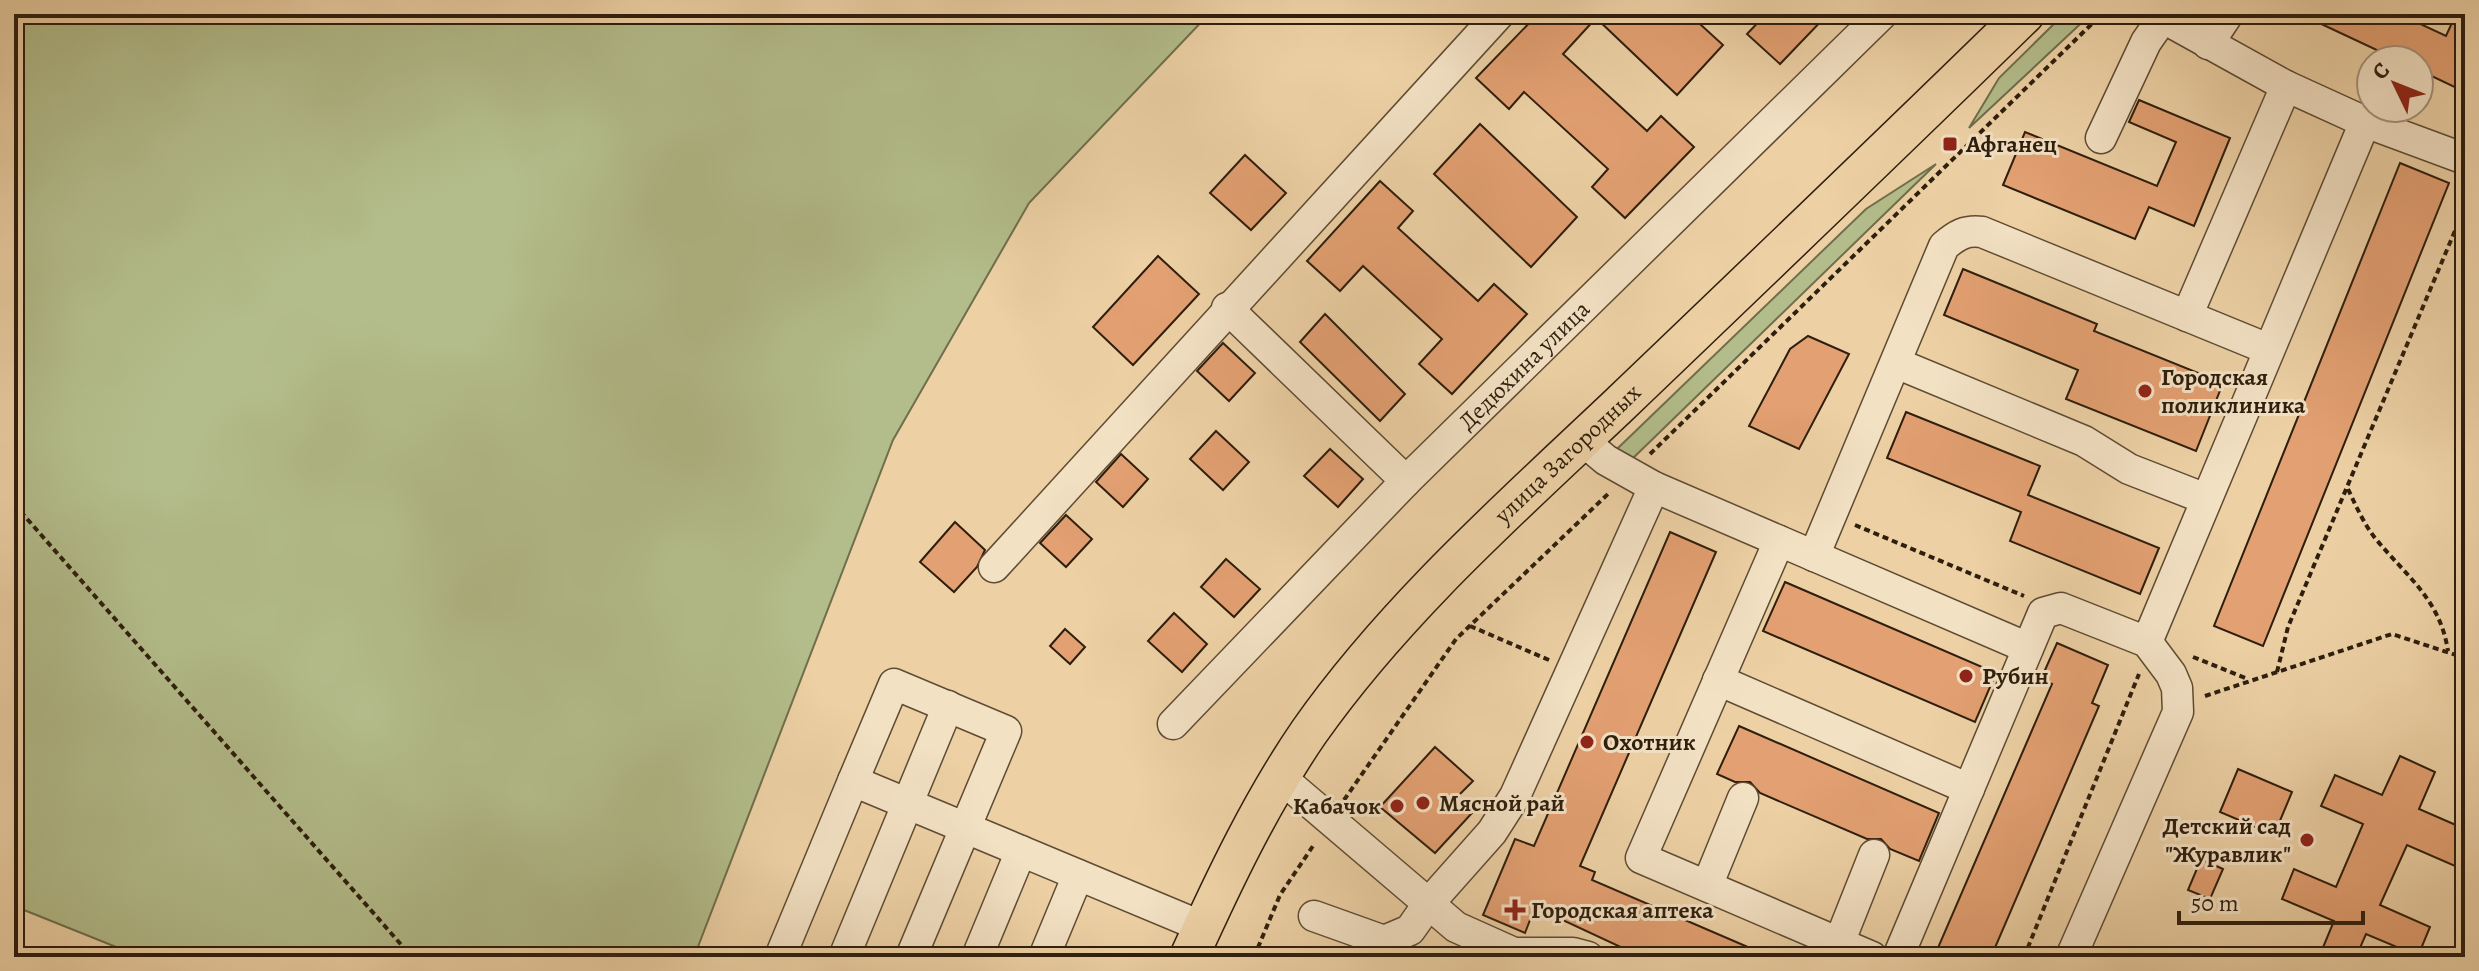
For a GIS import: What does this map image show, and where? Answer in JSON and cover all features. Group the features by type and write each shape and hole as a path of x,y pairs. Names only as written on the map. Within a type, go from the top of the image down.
{"main road":[{"name":"улица Загородных","path":"1196,942 1238,853 1280,777 1309,732 1374,650 1412,608 1582,440 2025,14"}],"lane":[{"path":"994,567 1227,308 1499,14"},
{"name":"Дедюхина улица","path":"1173,724 1406,481 1882,14"},
{"path":"2208,44 2228,14"},
{"path":"2101,138 2159,16 2286,86 2355,117"},
{"path":"2187,316 2286,86"},
{"path":"2147,642 2364,124"},
{"path":"2370,124 2465,159"},
{"path":"1814,556 1944,246 1968,231 1982,232 2268,349"},
{"path":"1227,308 1406,481"},
{"path":"1896,363 2084,441 2129,469 2206,499"},
{"path":"1582,440 1641,481 2028,648"},
{"path":"1314,916 1384,941 1410,930 1429,903 1492,832 1515,796 1572,670 1641,481"},
{"path":"1779,541 1641,858 1872,957"},
{"path":"1898,957 2043,613 2052,608 2061,608 2147,642 2171,674 2177,688 2178,712 2071,957"},
{"path":"1718,680 1969,789"},
{"path":"780,957 894,684 1006,731 911,957"},
{"path":"844,957 948,706"},
{"path":"1280,777 1429,903 1484,957"},
{"path":"853,781 1078,875 1196,942"},
{"path":"1707,886 1743,798"},
{"path":"977,957 1021,851"},
{"path":"1839,943 1874,855"},
{"path":"1044,957 1078,875"},
{"path":"1456,927 1514,953 1573,953 1588,957"}],"path":[{"path":"1254,957 1280,895 1456,639 1641,481 2102,14"},
{"path":"2277,673 2288,627 2465,207"},
{"path":"2348,488 2374,537 2435,608 2444,626 2448,651"},
{"path":"14,504 412,957"},
{"path":"1831,515 2052,608"},
{"path":"1470,626 1572,670"},
{"path":"2195,700 2392,634 2465,658"},
{"path":"2024,957 2137,679 2147,642 2250,680"}],"green space":[{"path":"14,14 1209,14 1029,203 893,440 694,957 141,957 14,906"},
{"path":"2064,14 2091,14 1969,128 1999,78"},
{"path":"1936,164 1630,461 1617,457 1617,449 1866,209"}],"building":[{"path":"1538,14 1689,14 1723,45 1677,95 1596,18 1563,54 1647,131 1661,116 1694,147 1625,218 1592,187 1608,169 1524,92 1509,109 1476,78"},
{"path":"1766,14 1828,14 1780,64 1747,34"},
{"path":"2300,14 2399,14 2446,36 2456,14 2465,14 2465,92 2435,78 2435,44 2364,44"},
{"path":"2139,100 2230,138 2194,226 2149,207 2135,239 2003,185 2025,132 2157,186 2176,142 2129,122"},
{"path":"1480,124 1577,217 1531,267 1434,174"},
{"path":"1245,155 1286,193 1251,230 1210,193"},
{"path":"2400,163 2449,183 2263,646 2214,626"},
{"path":"1380,181 1413,211 1398,228 1478,301 1494,284 1527,314 1452,394 1419,364 1442,339 1363,266 1340,291 1307,261"},
{"path":"1158,256 1199,294 1133,365 1093,327"},
{"path":"1963,269 2097,324 2094,331 2223,383 2196,451 2066,399 2078,370 1944,315"},
{"path":"1325,314 1405,394 1380,421 1300,342"},
{"path":"1808,336 1849,354 1799,449 1749,426 1790,349"},
{"path":"1223,343 1255,373 1229,401 1197,371"},
{"path":"1906,412 2040,466 2028,495 2159,548 2140,594 2010,541 2021,512 1887,458"},
{"path":"1216,431 1249,462 1223,490 1190,459"},
{"path":"1330,449 1363,479 1338,507 1304,476"},
{"path":"1121,454 1148,479 1123,507 1096,482"},
{"path":"1066,515 1092,539 1066,567 1040,543"},
{"path":"955,522 985,550 977,567 954,592 920,562"},
{"path":"1670,532 1716,552 1580,866 1595,872 1592,880 1771,957 1642,957 1535,907 1525,933 1483,915 1515,839 1534,846"},
{"path":"1226,559 1260,589 1234,617 1201,587"},
{"path":"1785,582 1996,673 1975,722 1763,631"},
{"path":"1174,613 1207,644 1182,672 1148,641"},
{"path":"1065,629 1085,647 1070,664 1050,646"},
{"path":"2057,643 2108,665 2092,703 2099,706 1991,957 1934,957 2052,684 2041,679"},
{"path":"1739,726 1939,813 1919,861 1890,849 1881,839 1867,839 1760,793 1750,782 1735,782 1717,774"},
{"name":"Мясной рай","path":"1435,747 1473,781 1456,798 1472,813 1435,853 1380,807"},
{"path":"2400,756 2435,772 2419,809 2465,829 2465,844 2455,866 2407,845 2380,905 2430,927 2418,956 2366,934 2356,957 2319,957 2334,921 2282,899 2294,869 2336,887 2363,824 2321,806 2335,775 2382,795"},
{"path":"2238,769 2292,792 2274,835 2220,812"},
{"path":"2201,859 2223,869 2210,899 2188,890"}],"place":[{"name":"Афганец","path":"1950,144"},
{"name":"Городская поликлиника","path":"2145,391"},
{"name":"Рубин","path":"1966,676"},
{"name":"Охотник","path":"1587,742"},
{"name":"Мясной рай","path":"1423,803"},
{"name":"Кабачок","path":"1397,806"},
{"name":"Детский сад \"Журавлик\"","path":"2307,840"},
{"name":"Городская аптека","path":"1515,910"}]}
